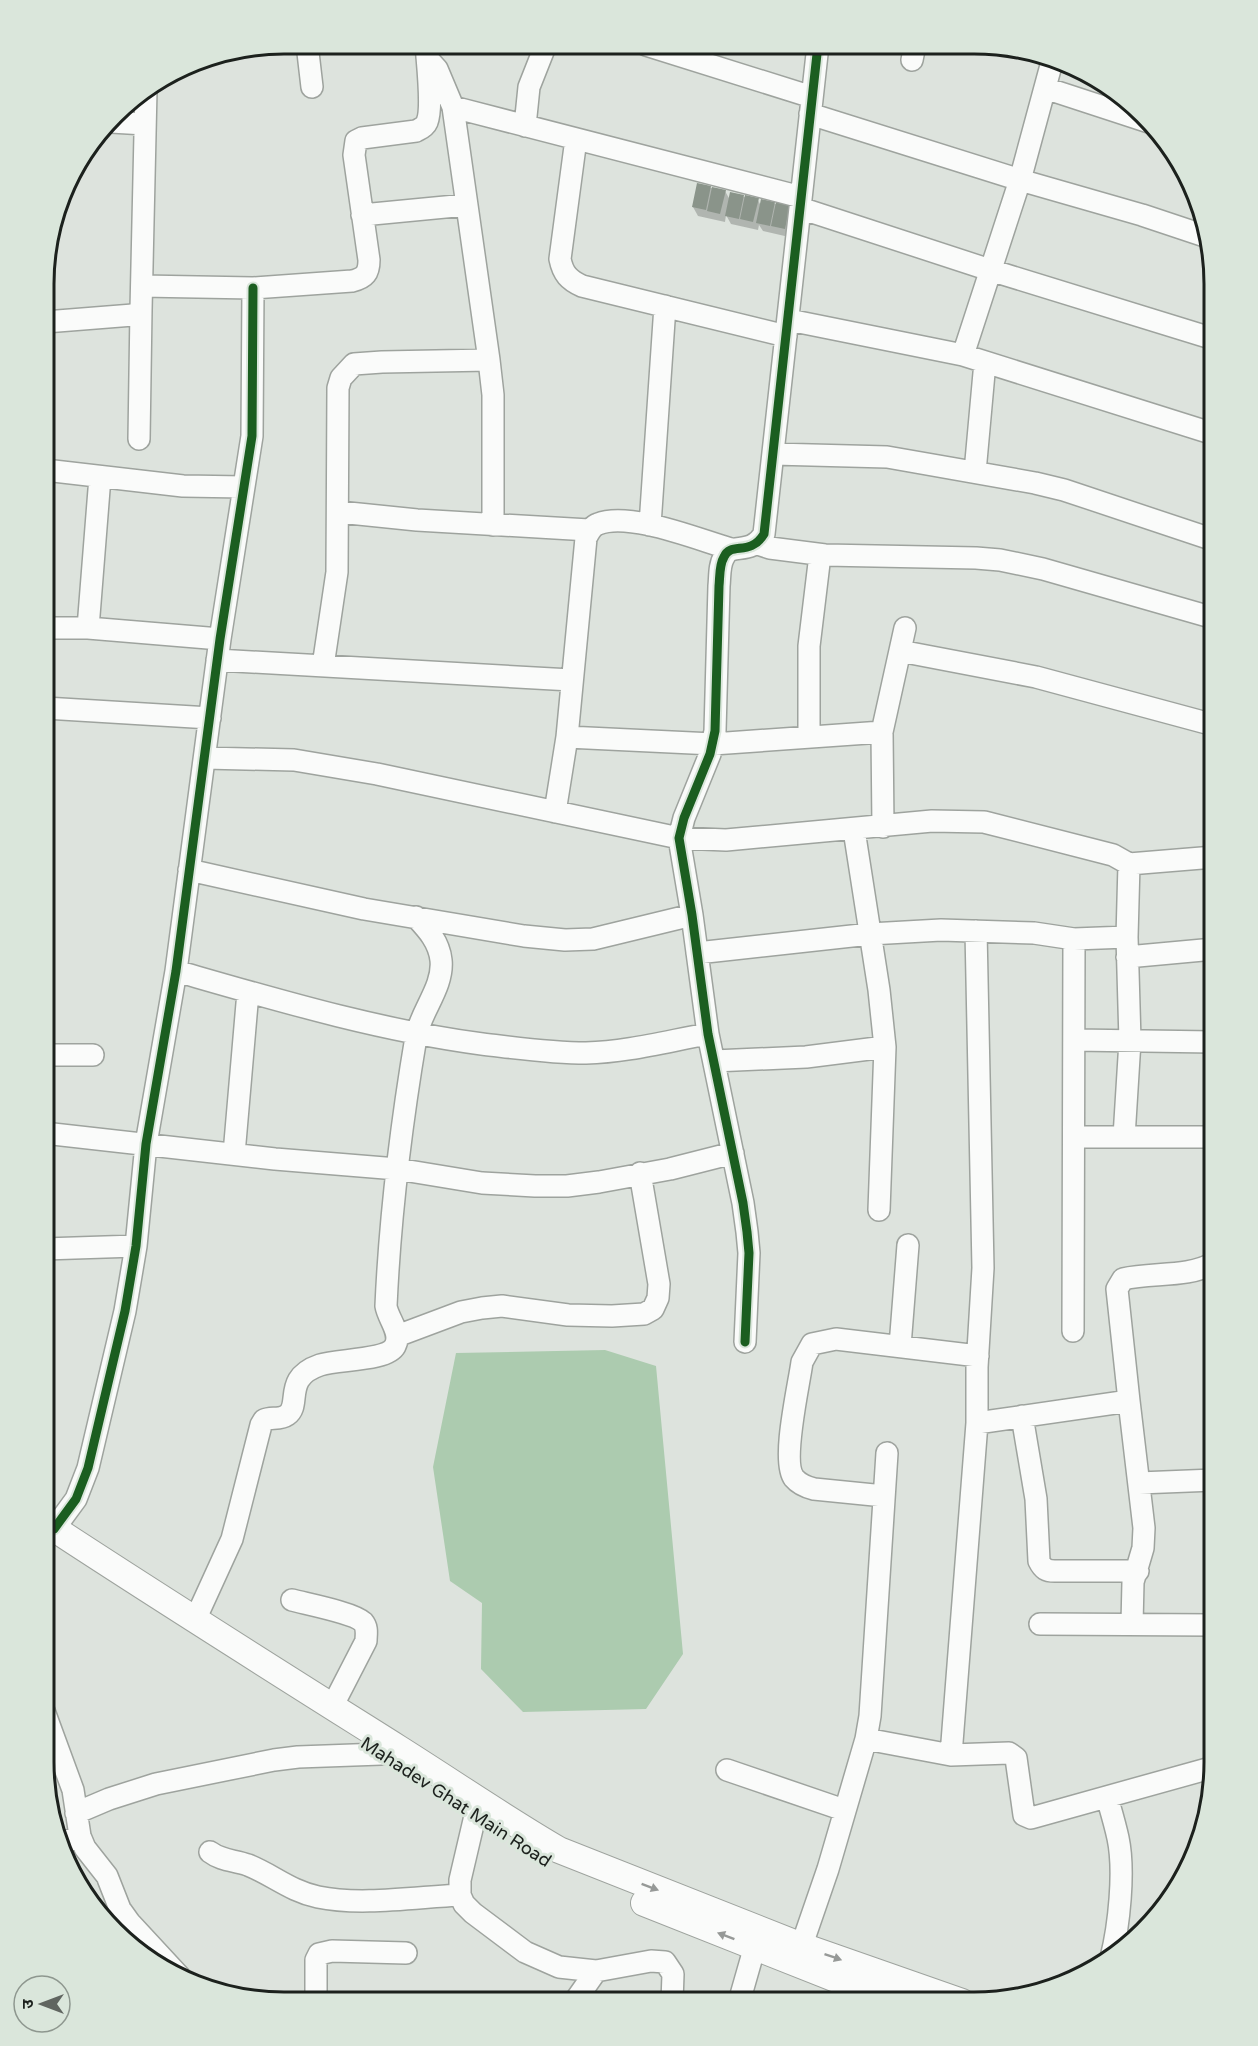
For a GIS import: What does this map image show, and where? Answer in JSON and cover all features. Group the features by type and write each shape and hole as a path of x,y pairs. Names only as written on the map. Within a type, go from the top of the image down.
{"street":[{"path":"308,54 312,87"},
{"path":"142,286 253,288 351,281 365,276 369,271 369,260 354,155 356,141 362,138 416,131 428,121 427,54"},
{"path":"429,54 453,107 489,360 493,395 493,525"},
{"path":"525,126 529,87 542,54"},
{"path":"671,54 1020,180 1199,234"},
{"path":"555,812 567,736 586,538 589,530 597,524 612,521 650,525 731,549 749,548 758,544 764,534 817,54"},
{"path":"963,355 1020,180 1051,67"},
{"path":"1045,88 1132,116"},
{"path":"139,439 146,101"},
{"path":"453,107 800,202 990,270 1204,336"},
{"path":"120,123 145,124"},
{"path":"576,139 560,259 562,269 569,280 582,286 665,306 787,328 963,355 1204,431"},
{"path":"362,215 466,205"},
{"path":"54,1523 76,1499 88,1468 125,1311 136,1246 146,1144 176,971 218,649 252,436 253,288"},
{"path":"650,525 665,306"},
{"path":"54,321 133,315 141,310"},
{"path":"323,666 337,572 338,388 341,378 354,364 489,360"},
{"path":"975,472 985,362"},
{"path":"774,454 886,457 975,472 1064,490 1204,537"},
{"path":"54,471 183,486 244,487"},
{"path":"88,628 100,477"},
{"path":"339,512 417,520 589,530"},
{"path":"758,544 770,548 820,555 1000,560 1043,569 1204,615"},
{"path":"731,549 724,554 719,586 713,744 684,818 679,838 708,1034 743,1203 749,1253 745,1342"},
{"path":"809,737 809,646 820,555"},
{"path":"54,628 88,628 323,666 571,680"},
{"path":"883,827 882,732 905,628"},
{"path":"900,651 1036,677 1204,722"},
{"path":"54,709 210,718"},
{"path":"567,736 713,744 882,732"},
{"path":"205,758 294,760 377,774 679,838 726,840 932,821 984,822 1113,855 1129,864 1204,858"},
{"path":"854,830 885,1047 879,1210"},
{"path":"1124,1137 1130,1041 1127,947 1129,864"},
{"path":"189,870 364,909 524,936 565,940 592,939 692,915"},
{"path":"195,1620 232,1539 264,1420 287,1416 291,1410 299,1379 311,1369 336,1360 380,1356 390,1352 396,1345 397,1336 388,1317 386,1306 397,1169 416,1034 436,990 441,960 433,936 416,917"},
{"path":"697,952 870,934 941,930 1034,933 1127,947 1204,949"},
{"path":"951,1755 977,1423 983,1268 976,931"},
{"path":"1073,1331 1074,939"},
{"path":"176,971 337,1017 416,1034 557,1053 589,1053 708,1034"},
{"path":"234,1154 248,992"},
{"path":"1074,1040 1204,1042"},
{"path":"714,1061 806,1057 885,1047"},
{"path":"54,1054 93,1055"},
{"path":"54,1134 397,1169 482,1183 535,1186 567,1186 599,1182 732,1153"},
{"path":"1074,1137 1204,1137"},
{"path":"397,1336 461,1312 482,1308 502,1306 545,1313 612,1316 644,1314 653,1309 658,1298 659,1284 640,1173"},
{"path":"900,1346 908,1245"},
{"path":"54,1249 136,1246"},
{"path":"1132,1624 1133,1582 1143,1548 1144,1528 1117,1288 1123,1279 1190,1272 1204,1268"},
{"path":"884,1496 804,1486 794,1478 788,1457 802,1362 812,1344 836,1339 978,1356"},
{"path":"977,1423 1129,1401"},
{"path":"1022,1416 1036,1499 1039,1561 1042,1568 1055,1572 1138,1571"},
{"path":"799,1954 866,1739 870,1716 886,1453"},
{"path":"1139,1483 1204,1480"},
{"path":"54,1535 195,1620 532,1836 572,1857 799,1954 928,1992"},
{"name":"Mahadev Ghat Main Road","path":"54,1536 475,1816 560,1868 755,1947 799,1954 877,1992"},
{"path":"292,1600 352,1615 362,1621 367,1629 366,1641 332,1707"},
{"path":"1040,1624 1204,1625"},
{"path":"54,1738 73,1790 80,1836 85,1848 107,1876 120,1909 161,1956"},
{"path":"866,1739 951,1755 1009,1753 1016,1758 1024,1815 1031,1818 1204,1770"},
{"path":"76,1812 156,1784 274,1760 381,1754"},
{"path":"727,1770 844,1810"},
{"path":"1107,1797 1118,1839 1120,1858 1114,1944"},
{"path":"475,1816 460,1880 460,1894 464,1904 473,1913 525,1952 559,1967 596,1971 651,1961 664,1962 673,1974 672,1992"},
{"path":"68,1841 80,1836"},
{"path":"210,1852 224,1860 248,1866 290,1888 319,1898 350,1900 460,1894"},
{"path":"742,1992 755,1947"},
{"path":"316,1992 316,1960 319,1954 332,1950 406,1953"},
{"path":"581,1992 596,1971"}],"shaded area":[{"path":"605,1350 656,1366 683,1654 646,1709 523,1712 481,1669 482,1603 450,1581 433,1467 456,1353"}],"building":[{"path":"697,183 711,186 706,210 692,207"},
{"path":"712,187 726,190 720,214 707,211"},
{"path":"730,192 744,195 739,219 725,216"},
{"path":"745,195 759,198 753,222 740,219"},
{"path":"761,199 775,202 770,226 756,223"},
{"path":"776,202 790,205 785,229 771,226"}],"cycle path":[{"path":"745,1342 749,1253 747,1232 708,1034 679,838 684,818 710,754 715,731 721,564 727,552 753,545 764,534 817,54"},
{"path":"54,1529 76,1499 88,1468 125,1311 136,1246 146,1144 176,971 220,639 252,436 253,288"}]}
